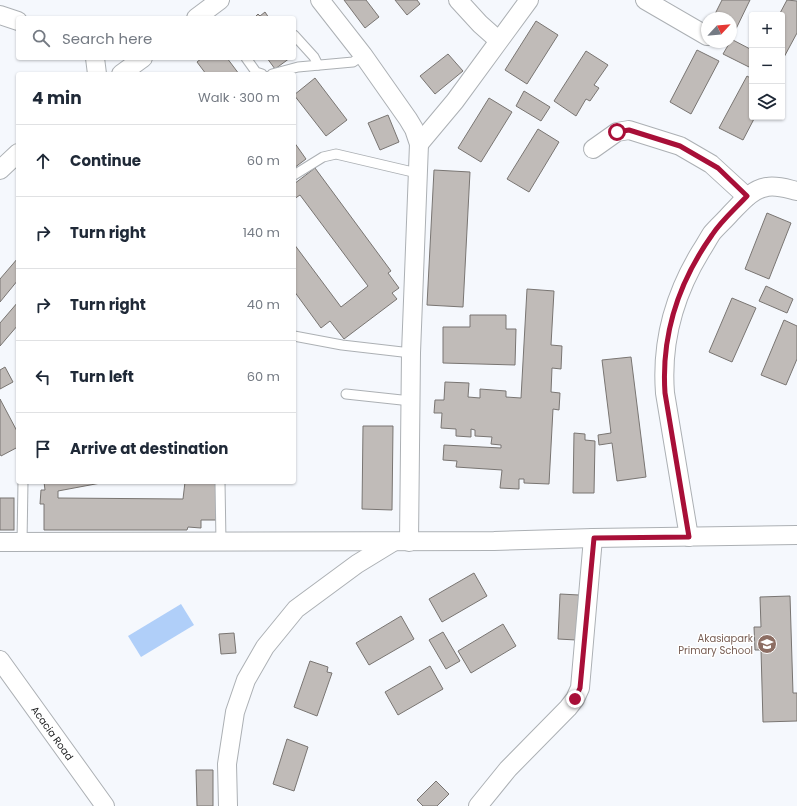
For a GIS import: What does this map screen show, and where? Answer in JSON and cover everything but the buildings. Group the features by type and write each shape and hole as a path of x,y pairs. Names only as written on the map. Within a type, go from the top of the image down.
{"street":[{"path":"199,16 220,0"},
{"path":"320,0 363,55 408,118 414,128 419,144 411,353 411,401 401,542"},
{"path":"458,0 480,24 498,40"},
{"path":"419,144 455,101 498,40 529,0"},
{"path":"645,0 701,33"},
{"path":"0,15 16,20"},
{"path":"95,60 97,72"},
{"path":"124,72 140,60"},
{"path":"593,149 617,132 629,130 680,146 711,164 747,196"},
{"path":"0,170 16,155"},
{"path":"689,537 665,393 664,371 670,322 678,295 690,269 712,234 747,196 768,186 797,191"},
{"path":"0,542 401,542 797,534"},
{"path":"478,806 508,769 568,708 575,699 580,688 594,538"},
{"path":"228,806 227,764 235,712 246,680 265,647 296,609 357,564 401,542"},
{"name":"Acacia Road","path":"0,660 101,804"}],"lane":[{"path":"296,37 314,57 318,65"},
{"path":"279,72 298,67 353,62 363,55"},
{"path":"247,60 256,72"},
{"path":"296,174 323,157 336,154 417,173"},
{"path":"296,336 342,345 411,353"},
{"path":"346,394 411,401"},
{"path":"22,542 23,484"},
{"path":"220,484 221,542"}],"water":[{"path":"181,604 194,625 141,657 128,636"}],"place":[{"name":"Akasiapark Primary School","path":"767,644"}],"route":[{"path":"575,699 580,688 594,538 689,537 665,393 664,371 670,322 678,295 690,269 712,234 747,196 718,168 680,146 629,130 617,132"}]}
